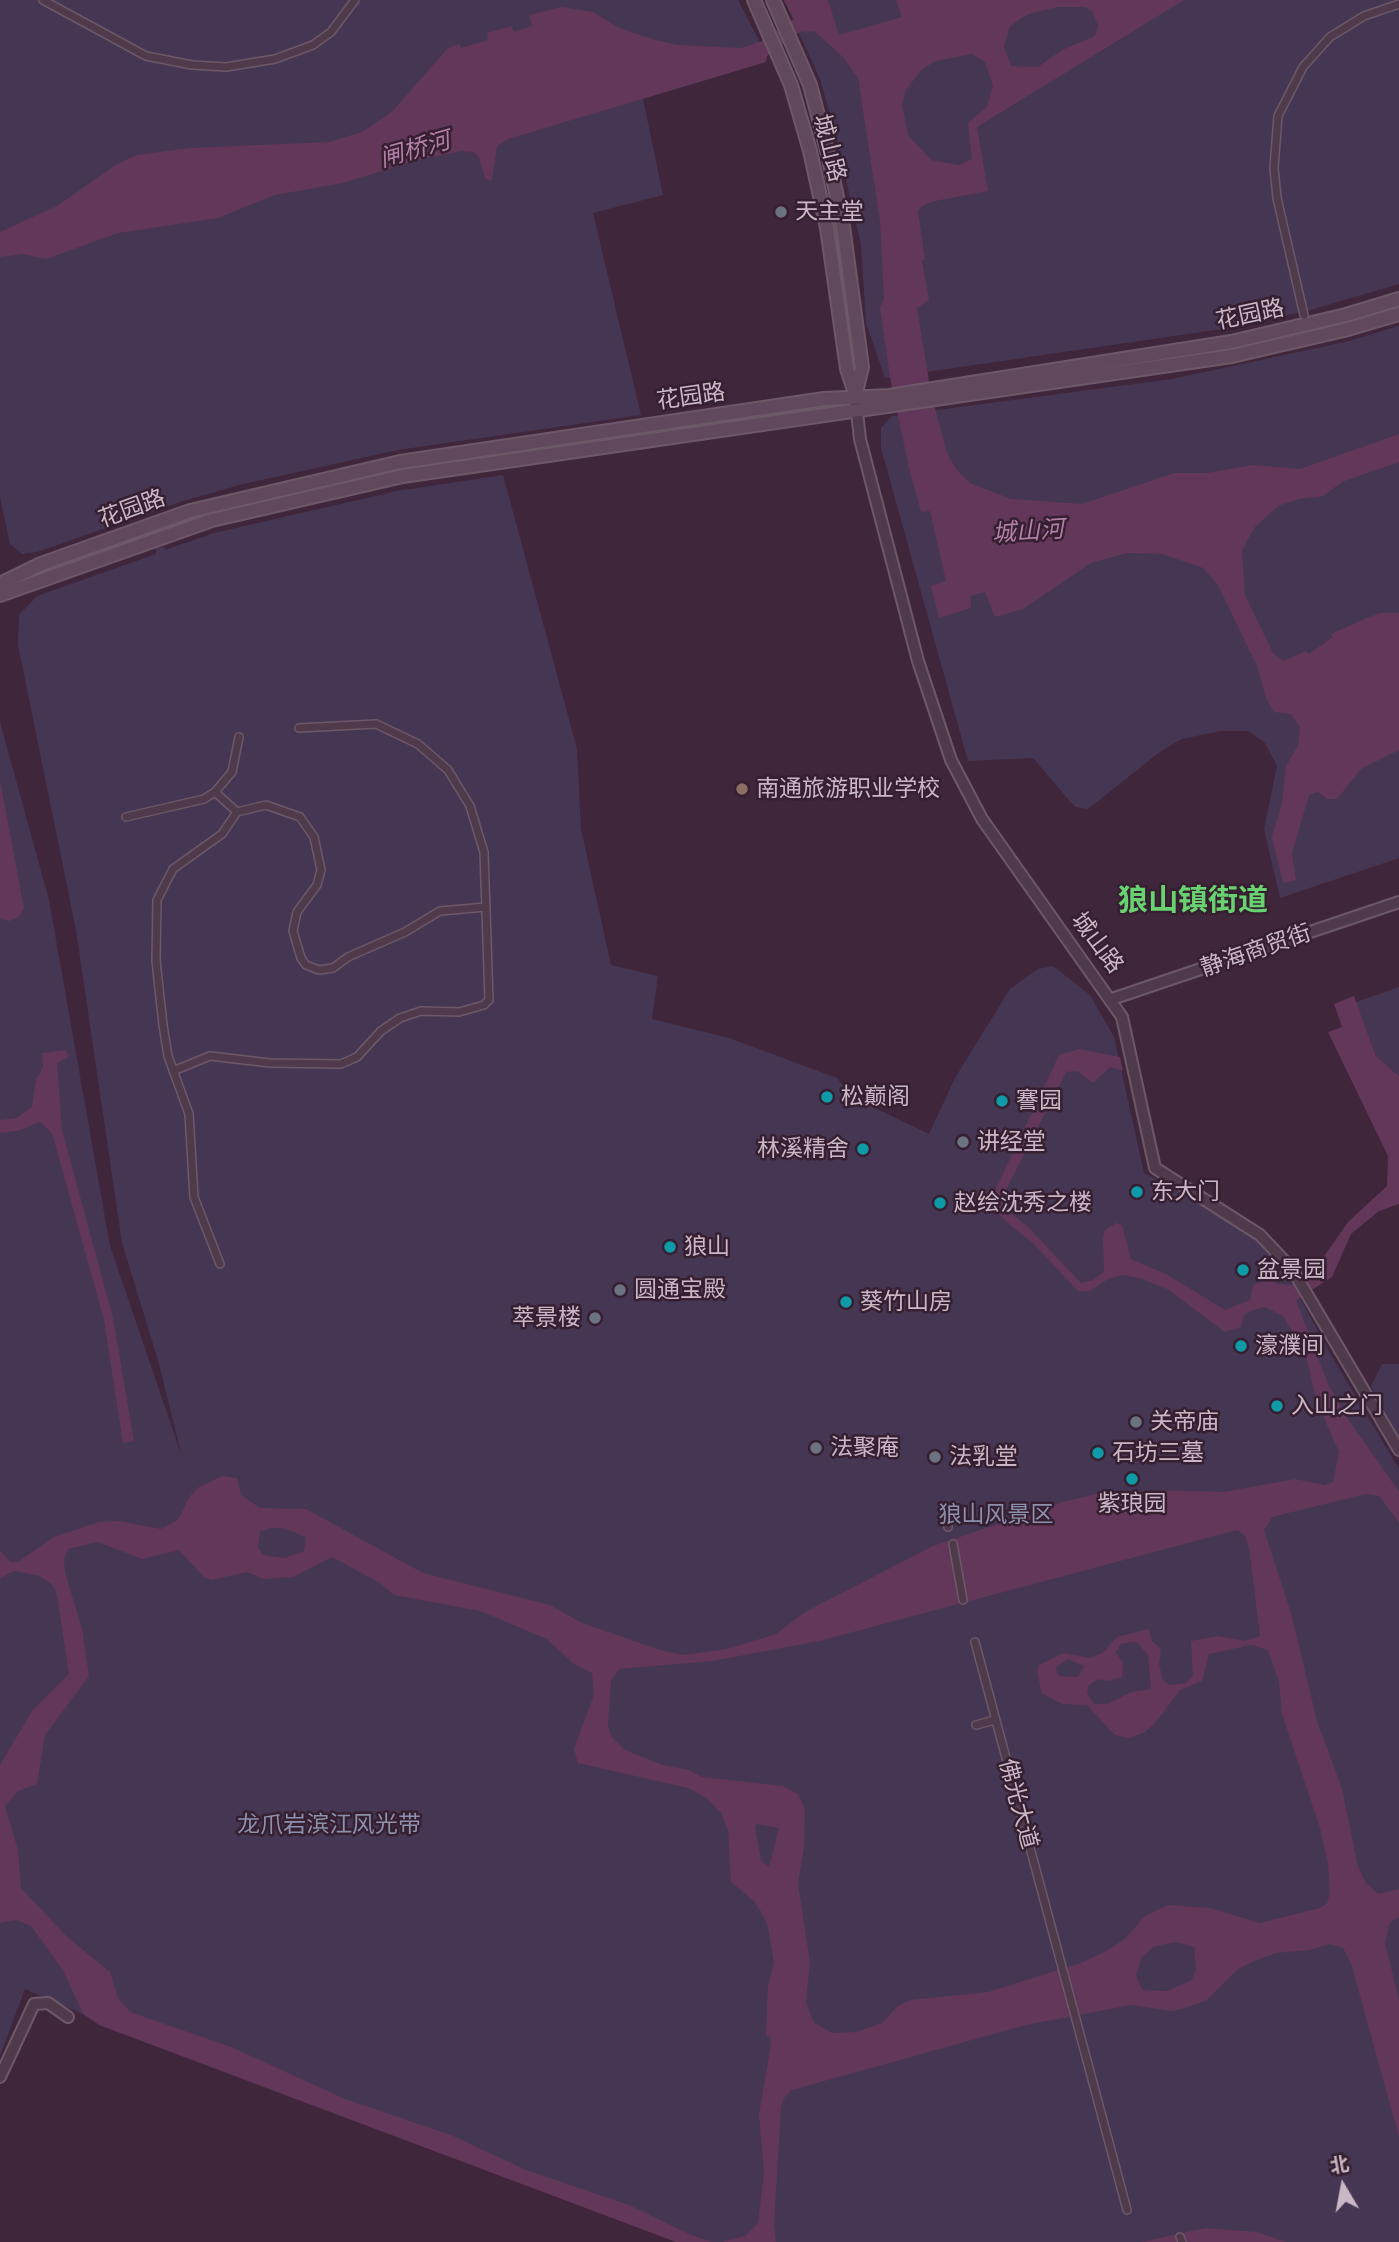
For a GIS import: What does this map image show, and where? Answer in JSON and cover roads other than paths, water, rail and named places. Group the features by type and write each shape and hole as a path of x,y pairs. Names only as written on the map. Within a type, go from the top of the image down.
{"main road":[{"name":"城山路","path":"754,0 777,50 810,151 827,228 847,369 856,396"},
{"name":"城山路","path":"773,0 810,85 843,226 862,367 856,396"},
{"name":"花园路","path":"0,595 212,520 403,476 857,412 890,401 1231,342 1346,315 1399,299"},
{"name":"花园路","path":"934,394 1232,356 1344,330 1399,314"},
{"name":"花园路","path":"0,584 41,564 190,511 400,462 856,396 890,401"}],"street":[{"path":"43,0 146,56 192,65 226,67 275,59 313,45 331,32 355,0"},
{"path":"1304,315 1277,198 1274,168 1278,116 1303,67 1330,37 1363,16 1399,4"},
{"name":"城山路","path":"856,396 860,439 918,661 951,760 982,818 1112,999 1122,1017 1155,1168 1260,1235 1292,1269 1399,1451"},
{"path":"173,1071 210,1056 270,1063 341,1064 356,1057 381,1031 400,1018 421,1011 459,1012 484,1005 489,1000 491,991 484,852 478,827 458,785 435,756 391,729 376,724 299,728"},
{"path":"126,817 204,799 215,792 232,772 239,737"},
{"path":"215,792 237,812"},
{"path":"220,1264 194,1197 189,1114 173,1071 163,1025 156,961 160,889 173,869 222,834 237,812 274,806 300,817 310,828 320,859 320,878 297,912 293,931 301,958 312,968 333,968 440,911 486,907"},
{"name":"静海商贸街","path":"1112,999 1399,902"},
{"path":"944,1510 948,1527"},
{"path":"953,1544 963,1600"},
{"name":"佛光大道","path":"975,1642 1127,2210"},
{"path":"976,1725 995,1720"},
{"path":"0,2077 34,2004 48,2003 68,2017"}],"water":[{"path":"784,0 828,0 839,35 902,17 896,0 1184,0 977,127 988,191 935,201 922,206 918,211 925,260 922,261 929,300 917,308 931,393 947,453 956,469 970,483 1011,499 1082,504 1174,473 1207,473 1253,465 1300,469 1399,434 1399,462 1342,482 1323,496 1299,499 1278,506 1254,528 1242,551 1245,595 1273,653 1283,661 1306,651 1309,654 1333,637 1331,634 1367,618 1380,613 1399,613 1399,750 1361,769 1337,799 1327,799 1318,792 1309,795 1292,853 1296,880 1283,883 1272,837 1282,803 1286,766 1298,745 1300,727 1291,714 1274,712 1266,698 1257,666 1218,585 1203,568 1162,554 1127,553 1091,563 1023,609 995,617 985,592 970,596 971,608 939,618 931,586 946,581 930,511 921,512 890,377 880,308 884,299 880,221 858,78 843,57 814,31 800,32 767,56 766,62 508,139 497,146 492,180 485,179 479,157 473,152 461,151 415,161 343,183 275,195 218,218 118,233 46,259 23,254 0,257 0,232 57,206 117,164 137,155 190,148 329,142 362,132 392,112 448,48 460,44 461,48 488,40 487,33 511,26 514,32 532,26 529,15 562,7 593,12 619,28 655,40 678,45 741,48 760,42 794,19","holes":["1058,7 1085,7 1092,11 1098,25 1095,36 1062,50 1038,67 1011,66 1004,47 1010,26 1028,14","972,54 985,62 993,86 987,107 968,123 972,159 959,165 931,160 908,135 902,104 906,90 922,69 936,61"]},
{"path":"0,781 24,908 19,917 9,921 0,919"},
{"path":"1354,996 1376,1056 1399,1076 1399,1204 1379,1211 1351,1234 1332,1277 1296,1300 1328,1384 1348,1419 1399,1492 1399,1522 1379,1496 1366,1494 1272,1517 1264,1530 1291,1613 1317,1721 1342,1789 1358,1867 1366,1883 1378,1894 1399,1889 1399,1917 1390,1922 1385,1943 1399,2000 1399,2137 1351,1963 1343,1948 1330,1944 1309,1950 1276,1953 1256,1960 1237,1970 1207,2000 1188,2007 1172,2011 1131,2005 1026,2025 792,2090 784,2098 781,2107 774,2225 776,2242 722,2242 745,2236 758,2223 764,2172 759,2114 770,2050 771,2037 766,2036 768,1986 774,1963 768,1927 762,1913 754,1901 731,1882 728,1830 721,1813 708,1799 688,1788 578,1763 574,1749 594,1695 592,1673 574,1664 547,1639 480,1611 394,1595 380,1583 332,1557 293,1577 264,1579 247,1572 212,1580 204,1577 179,1550 142,1559 98,1542 68,1549 64,1559 65,1572 82,1629 89,1676 45,1735 37,1784 18,1791 5,1806 18,1850 21,1888 66,1936 110,1972 118,1998 130,2012 231,2047 345,2099 451,2135 526,2170 629,2205 691,2235 712,2242 676,2242 99,2025 83,2014 63,1970 31,1926 16,1920 0,1923 0,1765 32,1711 69,1674 57,1595 52,1584 39,1576 15,1571 0,1578 0,1551 10,1562 18,1562 54,1537 99,1522 118,1521 161,1529 178,1520 190,1496 199,1487 222,1476 237,1478 241,1495 260,1508 306,1509 423,1573 550,1605 582,1623 660,1650 683,1655 727,1649 776,1634 805,1612 933,1546 1063,1502 1109,1491 1112,1504 1142,1498 1142,1493 1156,1490 1224,1492 1295,1479 1324,1485 1333,1482 1339,1452 1316,1400 1306,1355 1283,1316 1265,1307 1253,1310 1244,1315 1241,1327 1225,1332 1169,1290 1140,1278 1123,1275 1108,1279 1090,1291 1079,1292 1033,1243 1004,1220 998,1212 993,1195 1059,1055 1079,1049 1120,1057 1123,1071 1110,1067 1093,1083 1077,1071 1066,1072 1007,1188 1002,1200 1006,1210 1027,1226 1081,1283 1093,1280 1104,1272 1103,1237 1105,1230 1116,1223 1122,1225 1131,1259 1166,1274 1225,1310 1250,1300 1253,1285 1262,1281 1271,1280 1277,1284 1291,1285 1313,1272 1348,1222 1387,1186 1388,1156 1328,1032 1342,1027 1334,1004","holes":["270,1528 283,1528 306,1537 304,1551 285,1558 263,1555 258,1547 260,1532","1237,1530 1245,1536 1249,1547 1260,1636 1244,1641 1218,1636 1191,1641 1193,1676 1186,1683 1169,1685 1163,1680 1159,1664 1161,1649 1152,1641 1149,1629 1117,1637 1103,1653 1090,1658 1063,1653 1039,1665 1037,1671 1042,1694 1063,1704 1087,1705 1115,1735 1130,1738 1145,1732 1156,1722 1180,1690 1202,1681 1209,1654 1251,1645 1268,1650 1279,1682 1282,1714 1320,1828 1328,1864 1330,1893 1327,1903 1320,1908 1260,1923 1210,1908 1168,1905 1145,1916 1126,1938 1081,1963 988,1992 911,2000 898,2006 882,2023 857,2032 833,2033 814,2023 806,2002 810,1962 798,1884 804,1848 805,1809 798,1794 783,1786 702,1777 689,1770 663,1765 625,1750 612,1737 608,1726 611,1681 619,1669 713,1661 819,1641","1137,1642 1148,1655 1151,1689 1132,1692 1107,1704 1094,1704 1087,1693 1088,1686 1098,1679 1107,1681 1122,1677 1123,1663 1116,1653 1121,1644","1068,1659 1084,1666 1078,1677 1059,1676 1056,1667","757,1824 779,1828 769,1867 761,1861 755,1826","1175,1942 1194,1947 1196,1969 1192,1980 1167,1991 1142,1990 1136,1975 1142,1957 1153,1947"]},
{"path":"66,1050 68,1057 57,1063 62,1130 113,1318 134,1441 123,1443 104,1320 52,1133 40,1122 17,1131 0,1133 0,1120 16,1118 32,1107 36,1080 43,1067 42,1053"},
{"path":"1205,2228 1257,2232 1286,2242 1142,2242"}],"place":[{"name":"天主堂","path":"781,212"},
{"name":"南通旅游职业学校","path":"742,789"},
{"name":"松巅阁","path":"827,1097"},
{"name":"謇园","path":"1002,1101"},
{"name":"讲经堂","path":"963,1142"},
{"name":"林溪精舍","path":"863,1149"},
{"name":"东大门","path":"1137,1192"},
{"name":"赵绘沈秀之楼","path":"940,1203"},
{"name":"狼山","path":"670,1247"},
{"name":"盆景园","path":"1243,1270"},
{"name":"圆通宝殿","path":"620,1290"},
{"name":"葵竹山房","path":"846,1302"},
{"name":"萃景楼","path":"595,1318"},
{"name":"濠濮间","path":"1241,1346"},
{"name":"入山之门","path":"1277,1406"},
{"name":"关帝庙","path":"1136,1422"},
{"name":"法聚庵","path":"816,1448"},
{"name":"石坊三墓","path":"1098,1453"},
{"name":"法乳堂","path":"935,1457"},
{"name":"紫琅园","path":"1132,1479"}],"district":[{"name":"狼山镇街道","path":"1193,901"}],"water label":[{"name":"闸桥河","path":"415,150"},
{"name":"城山河","path":"1028,532"}],"park label":[{"name":"狼山风景区","path":"996,1515"},
{"name":"龙爪岩滨江风光带","path":"329,1825"}]}
